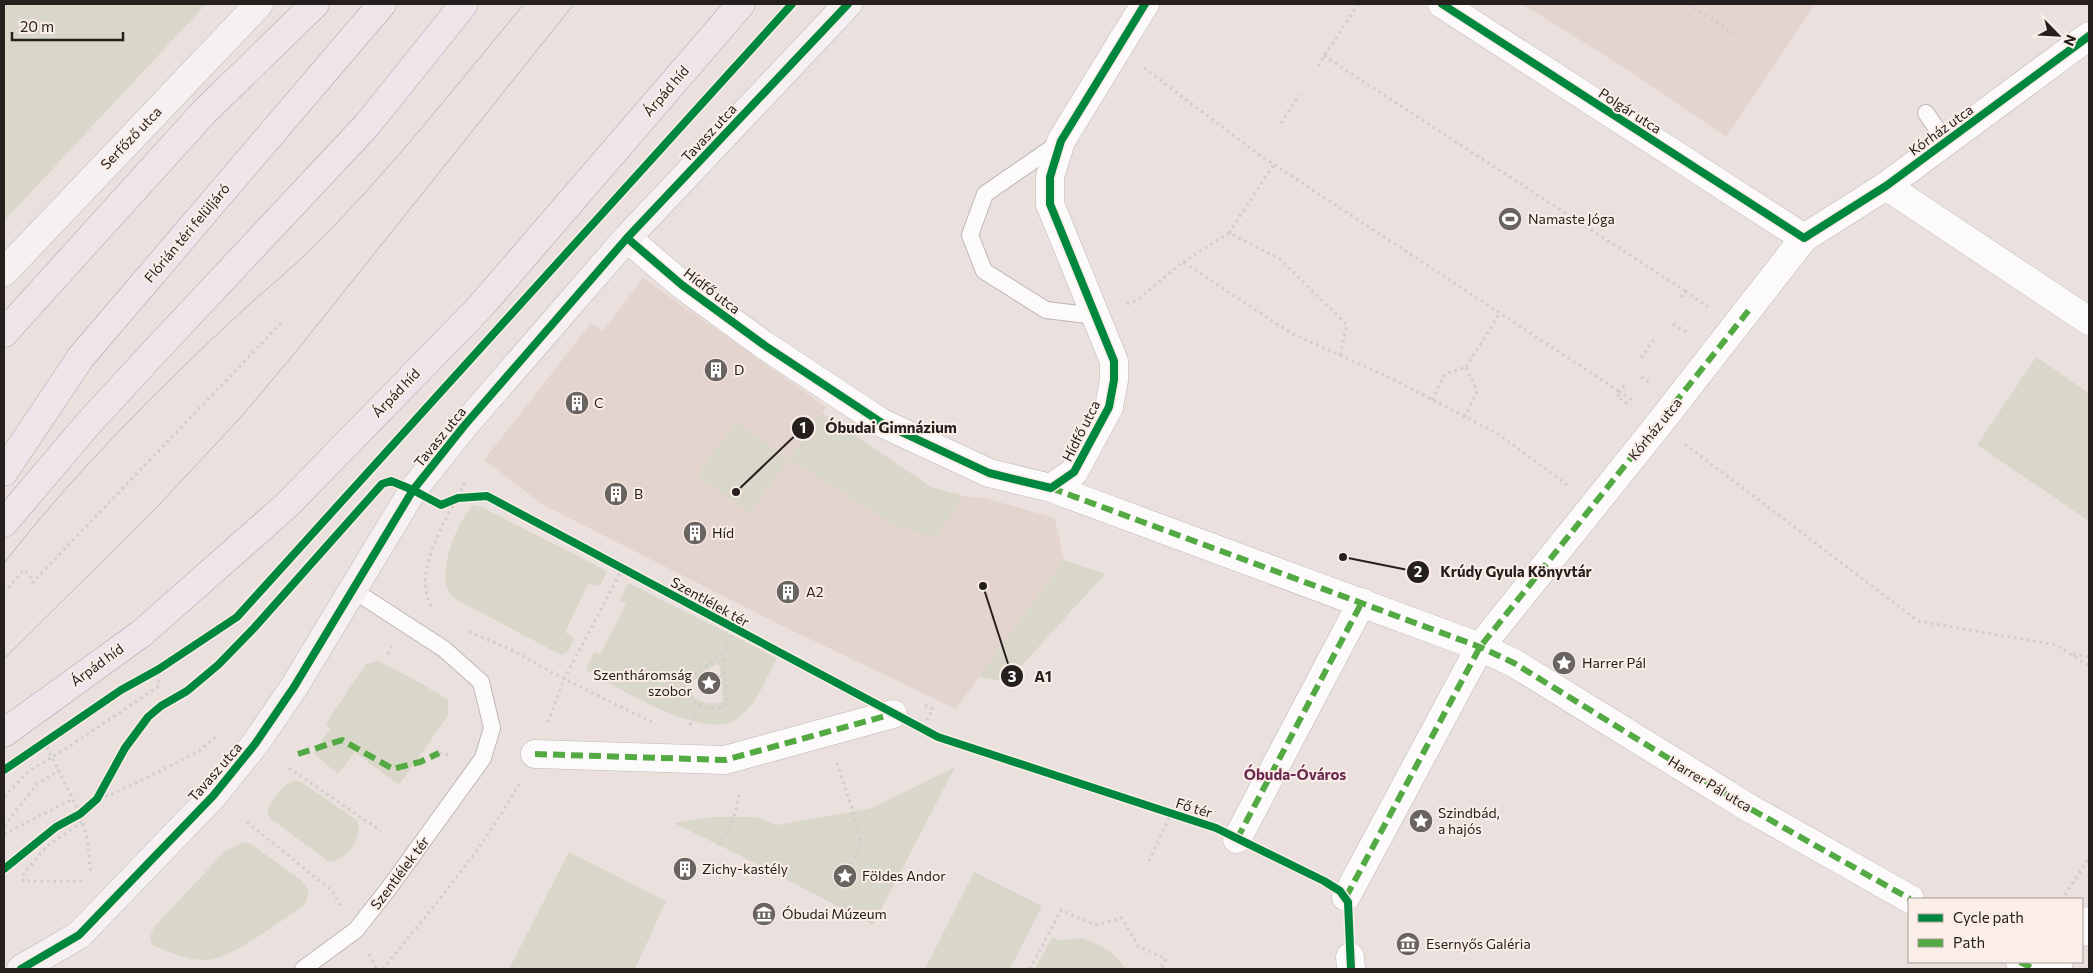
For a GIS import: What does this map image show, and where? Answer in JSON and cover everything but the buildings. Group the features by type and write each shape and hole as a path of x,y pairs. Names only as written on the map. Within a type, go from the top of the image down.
{"main road":[{"path":"4,333 204,112 315,4"},
{"name":"Flórián téri felüljáró","path":"4,472 81,357 382,4"},
{"path":"4,523 87,425 149,356 367,125 464,4"},
{"name":"Árpád híd","path":"4,733 142,633 287,504 480,307 741,4"}],"street":[{"name":"Serfőző utca","path":"4,272 259,4"},
{"name":"Tavasz utca","path":"20,969 79,935 213,796 255,744 294,687 414,490 464,426 627,238 848,4"},
{"name":"Hídfő utca","path":"1051,488 1074,472 1109,407 1114,380 1114,362 1050,204 1050,177 1062,141 1145,4"},
{"name":"Polgár utca","path":"1442,4 1804,238"},
{"name":"Kórház utca","path":"1480,647 1659,424 1804,238 1886,186 2089,36"},
{"path":"1886,186 2089,321"},
{"name":"Hídfő utca","path":"627,238 682,285 764,345 882,423 989,472 1051,488 1362,602"},
{"path":"1237,838 1362,602 1480,647 1346,897"},
{"name":"Harrer Pál utca","path":"1480,647 1514,663 1749,808 1908,898"},
{"path":"535,754 725,760 893,714"},
{"path":"2022,963 2034,969"}],"lane":[{"path":"1926,113 1946,142"},
{"path":"1062,141 986,194 970,235 984,271 1046,310 1096,316"},
{"name":"Szentlélek tér","path":"303,969 356,930 389,888 482,758 492,728 481,682 444,649 353,590"}],"path":[{"path":"1318,66 1358,4"},
{"path":"1689,4 1734,34"},
{"path":"1117,48 1274,164 1628,398"},
{"path":"1324,56 1704,304"},
{"path":"1282,124 1299,96"},
{"path":"1096,316 1137,300 1183,262 1229,233 1274,164"},
{"path":"1229,233 1280,259 1347,325 1340,355"},
{"path":"1183,262 1291,333 1340,355 1497,433 1568,486"},
{"path":"1680,300 1685,291"},
{"path":"1432,400 1445,374 1466,367 1500,313"},
{"path":"4,593 24,570 33,582 283,321"},
{"path":"1674,324 1686,332"},
{"path":"1641,358 1656,337"},
{"path":"1465,417 1478,391 1466,367"},
{"path":"1641,377 1651,383"},
{"path":"1624,385 1617,397 1659,424 1918,621 2056,645 2089,666"},
{"path":"438,613 432,607 425,594 427,568 440,530 458,498 468,475"},
{"path":"414,490 441,506 458,498 467,497"},
{"path":"614,563 631,572"},
{"path":"383,969 456,879 511,800 535,754 564,679 623,568"},
{"path":"388,654 404,624 432,607"},
{"path":"467,631 508,648 564,679 659,725"},
{"path":"723,654 727,704 707,708 693,702 683,688 683,683 723,654 738,631"},
{"path":"2069,654 2089,657"},
{"path":"4,798 29,771 53,758 159,686 155,671 166,664"},
{"path":"688,729 700,705"},
{"path":"827,732 852,808 860,844 846,874"},
{"path":"97,799 115,793 199,751 219,734"},
{"path":"46,743 80,814 87,837 91,880"},
{"path":"719,845 734,817 749,753"},
{"path":"289,768 381,831"},
{"path":"4,826 37,784 59,770"},
{"path":"49,833 56,826 80,814 97,799 103,790"},
{"path":"4,834 73,799"},
{"path":"1149,861 1171,814"},
{"path":"82,822 46,847 22,876 23,882 84,881"},
{"path":"247,822 332,891"},
{"path":"2064,898 2089,858"},
{"path":"1030,969 1061,910 1095,925 1122,918 1138,946 1166,959 1160,969"}],"shaded area":[{"path":"4,4 206,4 4,221"},
{"path":"1522,4 1815,4 1726,137 1625,68"},
{"path":"643,278 826,407 822,413 931,487 964,496 985,498 1055,518 1064,560 956,709 791,630 543,505 484,460 591,323 603,331"},
{"path":"2036,357 2089,393 2089,521 1977,445"},
{"path":"822,413 931,487 964,496 935,537 896,526 789,459"},
{"path":"736,422 789,459 750,513 697,475"},
{"path":"473,505 483,508 607,571 600,586 588,584 565,632 574,638 564,654 561,655 459,601 449,592 446,569 451,545 461,522"},
{"path":"1064,560 1105,574 1007,682 979,677"},
{"path":"628,583 777,658 756,699 737,719 723,724 704,723 661,710 586,670 594,651 600,655 626,604 620,600","holes":["716,664 719,665 723,702 701,702 687,686"]},
{"path":"379,661 448,700 448,716 399,785 355,752 338,774 314,754 330,729 326,723 366,664"},
{"path":"955,767 873,925 674,823 714,817 757,817 777,825 872,808"},
{"path":"293,781 300,781 358,821 359,828 356,841 348,853 329,862 271,819 267,813 271,804 284,786"},
{"path":"244,842 251,844 301,880 309,892 305,904 258,937 218,958 208,960 193,959 179,956 152,945 150,937 154,927 225,851"},
{"path":"569,852 666,901 635,969 509,969"},
{"path":"974,872 1042,906 1010,969 925,969"},
{"path":"1052,937 1059,941 1075,938 1097,944 1117,958 1126,969 1035,969"}],"tram line":[{"path":"4,563 59,496 148,402 210,341 307,253 336,224 392,163 524,4"},
{"path":"4,659 157,507 241,417 294,354 574,4"}],"marked path":[{"path":"1346,897 1480,647 1749,310"},
{"path":"1051,488 1480,647 1514,663 1749,808 1908,898"},
{"path":"1237,839 1362,602"},
{"path":"535,754 725,760 893,714"},
{"path":"298,754 342,740 393,769 420,762 439,753"},
{"path":"2022,963 2034,969"}],"cycle path":[{"path":"4,770 121,690 159,669 237,617 792,4"},
{"path":"21,969 79,935 213,796 255,744 294,687 413,490 464,426 627,238 848,4"},
{"path":"627,238 682,285 764,345 882,423 989,473 1051,488 1074,472 1109,407 1114,380 1114,361 1050,204 1050,177 1061,141 1145,4"},
{"path":"1442,4 1804,238 1886,186 2089,36"},
{"name":"Fő tér","path":"4,869 56,827 80,814 97,799 125,748 148,717 161,706 187,691 218,665 254,628 382,484 391,481 441,505 458,498 487,496 938,737 1216,828 1324,881 1340,891 1348,902 1351,969"}],"place":[{"name":"Namaste Jóga","path":"1510,219"},
{"name":"D","path":"716,370"},
{"name":"C","path":"577,403"},
{"name":"Óbudai Gimnázium","path":"736,492"},
{"name":"B","path":"616,494"},
{"name":"Híd","path":"695,533"},
{"name":"Krúdy Gyula Könyvtár","path":"1343,557"},
{"name":"A1","path":"983,586"},
{"name":"A2","path":"788,592"},
{"name":"Harrer Pál","path":"1564,663"},
{"name":"Szentháromság szobor","path":"709,683"},
{"name":"Szindbád, a hajós","path":"1421,821"},
{"name":"Zichy-kastély","path":"685,869"},
{"name":"Földes Andor","path":"845,876"},
{"name":"Óbudai Múzeum","path":"764,914"},
{"name":"Esernyős Galéria","path":"1408,944"}],"district":[{"name":"Óbuda-Óváros","path":"1295,775"}]}
